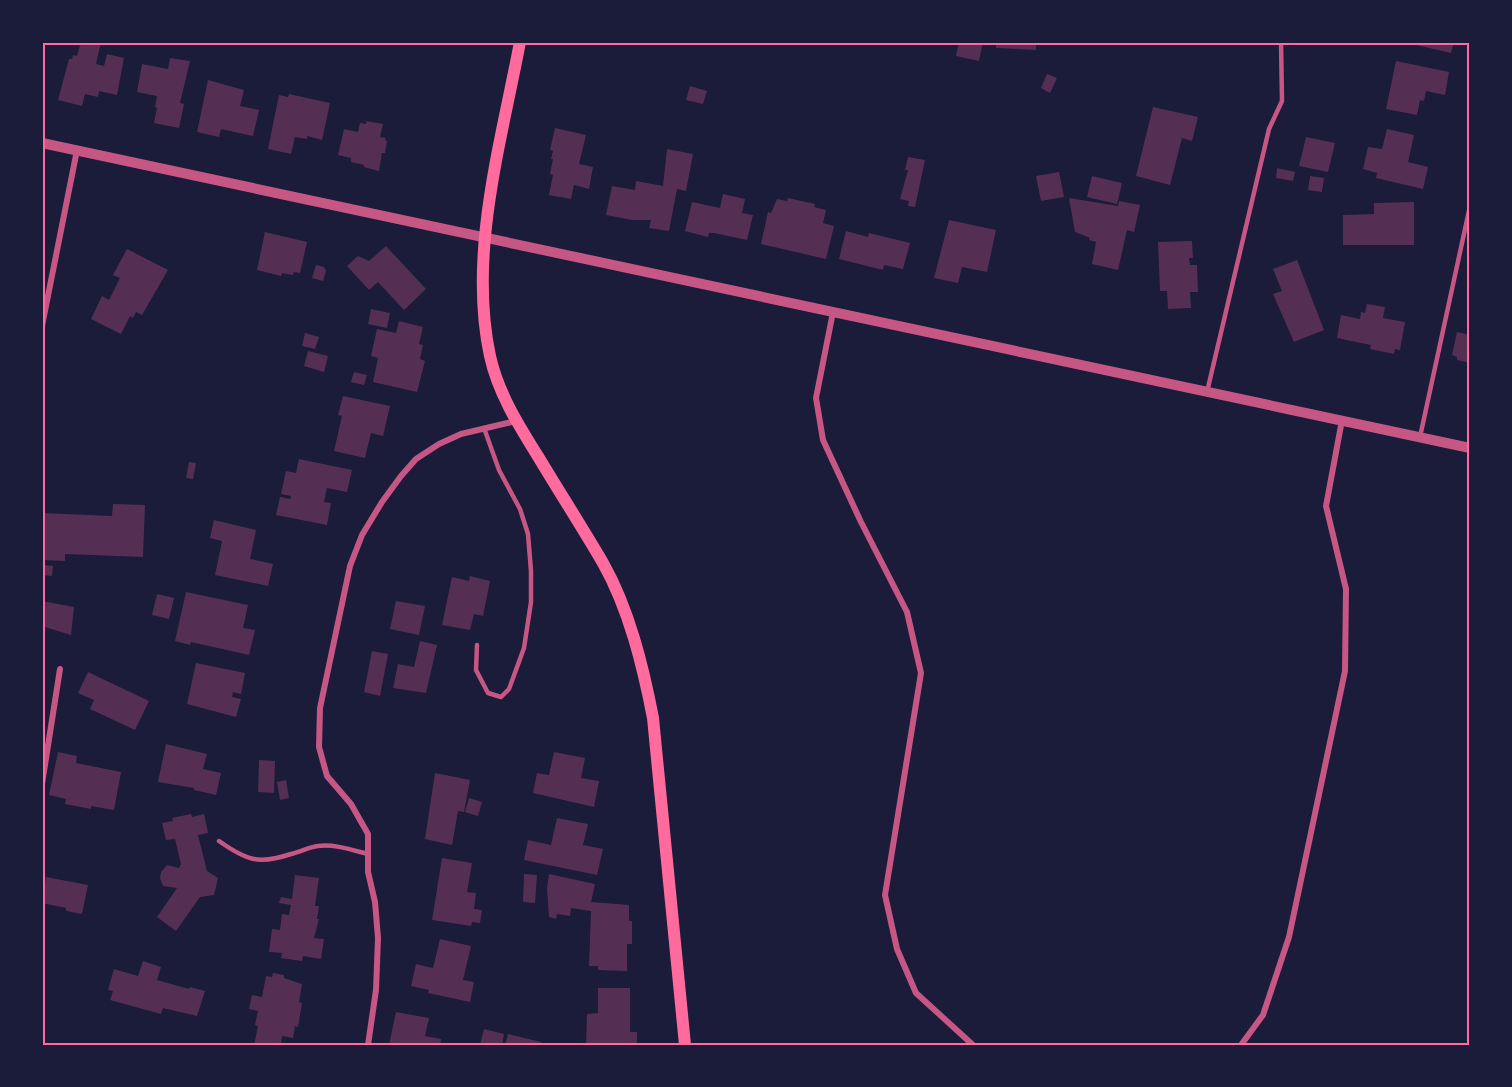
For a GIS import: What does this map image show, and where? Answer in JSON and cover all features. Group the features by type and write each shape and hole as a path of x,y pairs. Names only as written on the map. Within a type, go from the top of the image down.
{"main road":[{"path":"520,42 489,202 485,238 483,278 490,356 501,389 516,421 604,566 628,621 645,677 653,718 685,1045"}],"street":[{"path":"42,143 1470,448"},
{"path":"42,326 78,150"},
{"path":"833,312 816,398 823,440 861,522 907,612 921,673 885,895 897,949 916,993 973,1045"},
{"path":"1241,1045 1263,1015 1289,937 1345,671 1346,589 1326,506 1342,420"},
{"path":"368,1045 376,990 378,938 375,902 368,872 368,834 351,804 327,776 319,747 320,708 350,566 362,535 382,502 416,459 460,434 516,421"},
{"path":"42,784 60,669"}],"lane":[{"path":"1207,392 1269,129 1282,101 1281,42"},
{"path":"1420,436 1470,206"},
{"path":"477,645 476,670 488,693 501,697 509,689 524,648 531,602 531,571 528,534 520,508 499,470 484,428"},
{"path":"219,841 238,854 254,861 283,857 316,846 332,845 368,854"}],"building":[{"path":"81,42 101,42 96,64 104,66 107,54 124,58 117,95 99,91 98,97 85,94 82,106 58,100 69,59 72,59 73,55 77,56"},
{"path":"959,42 983,42 979,61 956,56"},
{"path":"996,42 1036,42 1036,50 996,48"},
{"path":"1416,42 1454,42 1451,53 1416,45"},
{"path":"170,58 190,61 180,103 184,104 179,128 154,123 157,96 137,92 142,64 168,69"},
{"path":"1396,61 1449,72 1445,95 1426,91 1424,101 1420,100 1417,115 1386,109"},
{"path":"1047,74 1057,78 1050,93 1041,88"},
{"path":"208,80 244,90 240,106 259,110 253,136 221,129 219,137 197,132"},
{"path":"690,86 707,91 703,104 686,100"},
{"path":"289,94 330,103 322,140 307,136 307,139 295,137 291,154 268,149 279,95 288,97"},
{"path":"1153,107 1198,117 1192,141 1182,138 1170,185 1136,176"},
{"path":"366,121 383,124 380,137 386,138 387,141 379,171 351,162 351,158 338,155 344,129 358,132 360,123 366,124"},
{"path":"555,128 586,135 579,164 593,167 589,189 574,185 571,199 549,195 553,175 550,174 553,151 550,150"},
{"path":"1387,129 1414,135 1408,162 1428,167 1423,189 1376,178 1377,173 1363,169 1368,147 1382,149"},
{"path":"1306,137 1335,143 1328,172 1299,166"},
{"path":"667,149 693,154 686,191 677,189 669,231 649,228 651,220 632,220 606,215 612,186 635,190 636,181 663,186"},
{"path":"908,157 925,160 915,207 908,206 909,201 900,199 908,170 905,170"},
{"path":"1277,168 1295,172 1293,181 1276,178"},
{"path":"1059,172 1064,197 1041,201 1036,176"},
{"path":"1092,176 1122,183 1117,204 1087,197"},
{"path":"1310,176 1324,178 1322,192 1308,190"},
{"path":"723,194 745,199 742,213 753,215 747,240 714,233 709,233 708,237 685,231 692,202 720,208"},
{"path":"788,198 815,204 814,207 826,210 823,223 834,226 826,259 761,244 768,212 771,213 777,199 787,201"},
{"path":"1069,198 1118,206 1119,201 1140,205 1134,232 1127,230 1118,270 1092,264 1096,242 1075,232"},
{"path":"1414,202 1414,245 1343,245 1343,215 1374,214 1374,203"},
{"path":"949,220 996,230 987,272 962,267 958,283 934,278"},
{"path":"846,231 868,237 869,233 910,243 903,269 884,265 883,270 839,259"},
{"path":"265,232 307,242 300,273 294,272 293,275 282,273 281,276 257,270"},
{"path":"1192,241 1193,258 1189,258 1190,265 1197,265 1198,292 1190,292 1191,308 1168,309 1167,291 1160,291 1158,242"},
{"path":"386,246 426,289 404,310 378,282 369,290 347,266 358,256 369,261"},
{"path":"127,249 168,270 142,315 136,312 133,318 130,316 121,334 91,319 102,296 109,300 120,278 113,275"},
{"path":"1297,260 1324,330 1294,342 1273,294 1282,291 1273,269"},
{"path":"316,265 324,267 326,271 323,281 312,278"},
{"path":"1367,304 1385,307 1383,318 1405,322 1400,350 1395,349 1394,354 1370,349 1371,345 1337,338 1341,315 1360,319 1361,312 1365,313"},
{"path":"371,309 390,313 387,328 368,324"},
{"path":"399,321 423,327 419,344 423,345 420,359 425,361 417,392 373,382 378,358 371,356 377,329 396,333"},
{"path":"1457,332 1470,335 1470,363 1457,360 1457,357 1452,355"},
{"path":"305,333 319,337 315,349 302,346"},
{"path":"308,351 328,356 324,372 304,366"},
{"path":"354,372 367,375 364,385 351,382"},
{"path":"343,396 390,406 383,436 371,433 365,458 334,451 342,416 338,415"},
{"path":"299,459 352,470 347,492 327,488 324,502 331,503 327,525 276,515 280,497 290,499 291,496 281,494 286,471 296,473"},
{"path":"189,462 196,463 193,479 186,478"},
{"path":"113,504 145,505 143,557 65,554 65,561 42,560 42,513 112,516"},
{"path":"214,520 256,530 250,559 273,564 268,586 215,575 222,541 210,538"},
{"path":"42,565 53,566 52,576 42,575"},
{"path":"470,576 490,581 483,616 474,614 470,630 442,625 452,577 469,581"},
{"path":"186,592 248,605 243,628 255,630 249,655 191,642 190,645 175,641"},
{"path":"157,594 174,598 169,619 152,615"},
{"path":"42,601 74,607 71,635 45,627 45,631 42,630"},
{"path":"396,601 425,606 419,635 390,629"},
{"path":"420,641 437,645 426,693 393,688 398,664 414,667"},
{"path":"372,651 388,654 380,696 364,692"},
{"path":"196,663 245,673 241,694 233,692 232,697 241,699 236,717 187,704"},
{"path":"88,672 149,701 135,730 90,709 94,700 78,693"},
{"path":"166,744 207,754 203,769 221,773 216,795 194,790 194,788 158,782"},
{"path":"58,752 77,756 76,763 121,772 114,810 91,806 91,809 65,804 66,799 49,795"},
{"path":"554,752 585,758 581,778 599,781 594,807 533,793 537,773 549,775"},
{"path":"259,760 275,761 274,793 258,792"},
{"path":"435,773 470,780 464,812 458,811 452,845 425,839"},
{"path":"286,780 289,798 280,800 277,782"},
{"path":"469,798 482,802 478,816 465,812"},
{"path":"191,814 192,817 204,814 208,833 198,835 207,871 218,878 214,895 200,897 176,931 157,917 177,888 163,886 160,878 161,872 167,865 179,868 181,864 175,839 166,840 162,823 173,821 172,818"},
{"path":"557,818 588,824 583,845 603,849 597,875 524,860 528,840 551,845"},
{"path":"442,858 472,863 467,892 476,893 474,909 482,910 480,923 472,922 471,926 432,920"},
{"path":"524,874 537,875 535,903 523,902"},
{"path":"549,874 595,884 591,902 629,905 632,944 627,944 627,971 598,970 598,966 589,966 591,911 571,908 570,916 557,914 556,919 549,917 547,888"},
{"path":"295,875 319,878 315,906 319,906 317,919 319,919 314,938 324,939 321,959 303,956 302,961 281,958 282,953 269,952 272,929 280,930 282,914 289,915 291,905 279,903 281,897 292,899"},
{"path":"46,877 88,885 82,914 42,903"},
{"path":"440,939 471,946 463,980 474,982 470,1002 428,993 429,990 411,986 416,964 433,968"},
{"path":"143,961 161,967 157,980 205,991 197,1016 163,1008 161,1014 110,1000 113,991 108,990 114,969 138,976"},
{"path":"273,973 284,975 284,978 302,984 298,1027 295,1026 293,1038 282,1036 281,1045 254,1045 258,1011 249,1009 252,995 262,997 266,976 272,977"},
{"path":"598,988 630,988 630,1032 637,1032 637,1045 586,1045 587,1014 598,1013"},
{"path":"396,1012 429,1018 425,1036 441,1039 440,1045 389,1045"},
{"path":"484,1029 504,1034 502,1045 480,1045"},
{"path":"508,1034 541,1042 540,1045 505,1045"}]}
